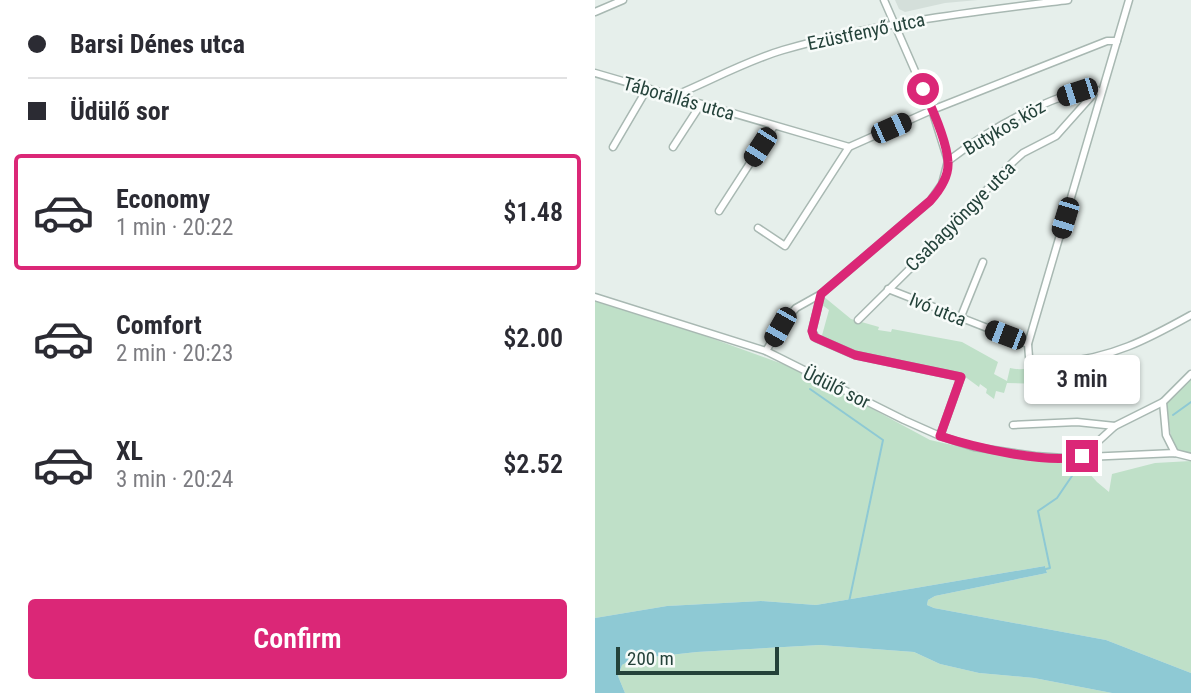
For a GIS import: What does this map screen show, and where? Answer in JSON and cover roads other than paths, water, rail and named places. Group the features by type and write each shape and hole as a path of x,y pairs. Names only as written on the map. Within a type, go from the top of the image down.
{"street":[{"path":"595,12 623,0"},
{"path":"766,351 780,327 796,308 821,294 930,201 942,184 948,161 932,110 884,0"},
{"name":"Ezüstfenyő utca","path":"673,97 781,50 945,15 1068,0"},
{"path":"1028,344 1100,91 1129,0"},
{"path":"758,228 785,246 849,147 932,110 1107,41 1117,41"},
{"name":"Táborállás utca","path":"595,73 849,147"},
{"name":"Butykos köz","path":"948,161 969,145 1031,108 1090,88 1100,91"},
{"path":"613,147 647,89"},
{"name":"Csabagyöngye utca","path":"858,320 1013,162 1023,153 1056,136 1100,91"},
{"path":"673,147 701,104"},
{"path":"719,211 774,126"},
{"path":"960,319 983,262"},
{"name":"Ivó utca","path":"888,289 1028,344 1029,357 1037,362 1080,361 1116,353 1191,315"},
{"path":"821,294 812,331 815,338 855,355 961,377 940,436"},
{"name":"Üdülő sor","path":"595,297 766,351 940,436 974,447 1064,458 1134,457 1175,453 1191,457"},
{"path":"1082,456 1115,426 1163,402 1191,374"},
{"path":"1163,402 1163,420 1168,444 1175,453"},
{"path":"1013,425 1077,422 1115,426"}],"water":[{"path":"1045,566 1047,573 935,596 928,600 927,605 1106,640 1191,673 1191,693 1112,693 1034,678 979,673 940,664 914,652 820,645 697,652 633,659 622,665 618,676 625,693 595,693 595,618 667,606 761,601 816,605"}],"waterway":[{"path":"810,389 883,440 849,602"},
{"path":"1173,415 1191,402"},
{"path":"1046,569 1050,568 1038,511 1057,498 1076,470"}]}
